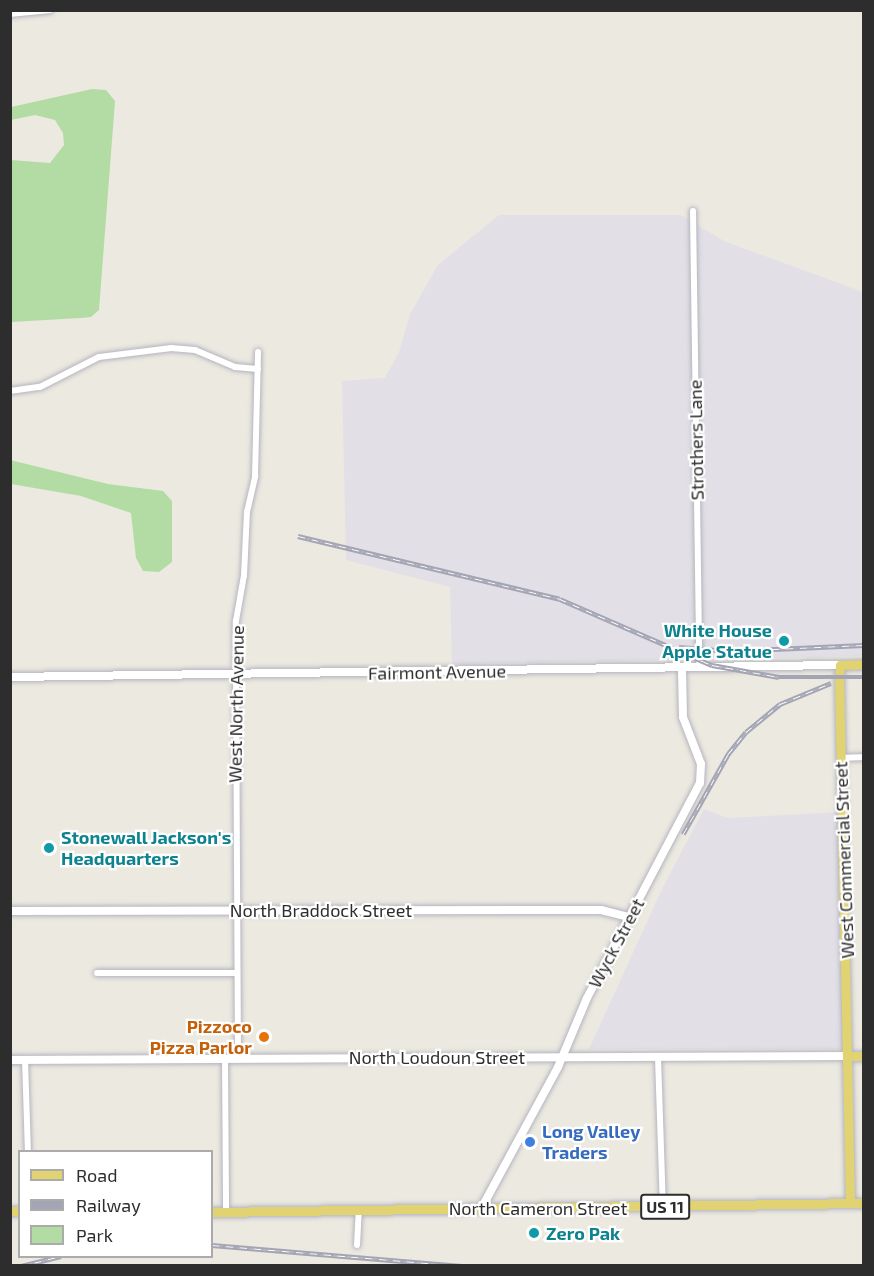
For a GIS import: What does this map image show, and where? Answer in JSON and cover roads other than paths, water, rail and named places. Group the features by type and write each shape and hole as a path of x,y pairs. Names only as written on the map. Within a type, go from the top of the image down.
{"main road":[{"name":"Fairmont Avenue","path":"840,665 864,664"},
{"name":"West Commercial Street","path":"840,665 850,1203"},
{"name":"North Loudoun Street","path":"848,1056 864,1056"},
{"name":"North Cameron Street","path":"213,1212 864,1203"}],"street":[{"path":"10,14 50,10"},
{"name":"Strothers Lane","path":"693,211 699,668"},
{"path":"10,391 40,387 99,357 171,348 195,351 235,367 258,369"},
{"name":"West North Avenue","path":"238,1058 235,673 247,512 255,476 258,352"},
{"name":"Fairmont Avenue","path":"10,677 840,665"},
{"name":"Wyck Street","path":"481,1209 563,1056 587,998 700,783 701,764 682,711 682,669"},
{"path":"841,758 864,757"},
{"name":"North Braddock Street","path":"10,911 601,910 630,917"},
{"path":"97,973 236,973"},
{"name":"North Loudoun Street","path":"10,1060 848,1056"},
{"path":"225,1058 226,1212"},
{"path":"658,1058 663,1207"},
{"path":"25,1059 28,1150"},
{"path":"357,1245 359,1210"}],"railway":[{"path":"298,536 560,599 712,665 779,677 864,677"},
{"path":"679,647 730,651 864,645"},
{"path":"683,834 728,754 746,732 780,704 831,683"},
{"path":"213,1245 462,1266"},
{"path":"21,1266 53,1258"}],"place":[{"name":"White House Apple Statue","path":"784,641"},
{"name":"Stonewall Jackson's Headquarters","path":"49,848"},
{"name":"Pizzoco Pizza Parlor","path":"264,1037"},
{"name":"Long Valley Traders","path":"530,1142"},
{"name":"Zero Pak","path":"534,1233"}]}
